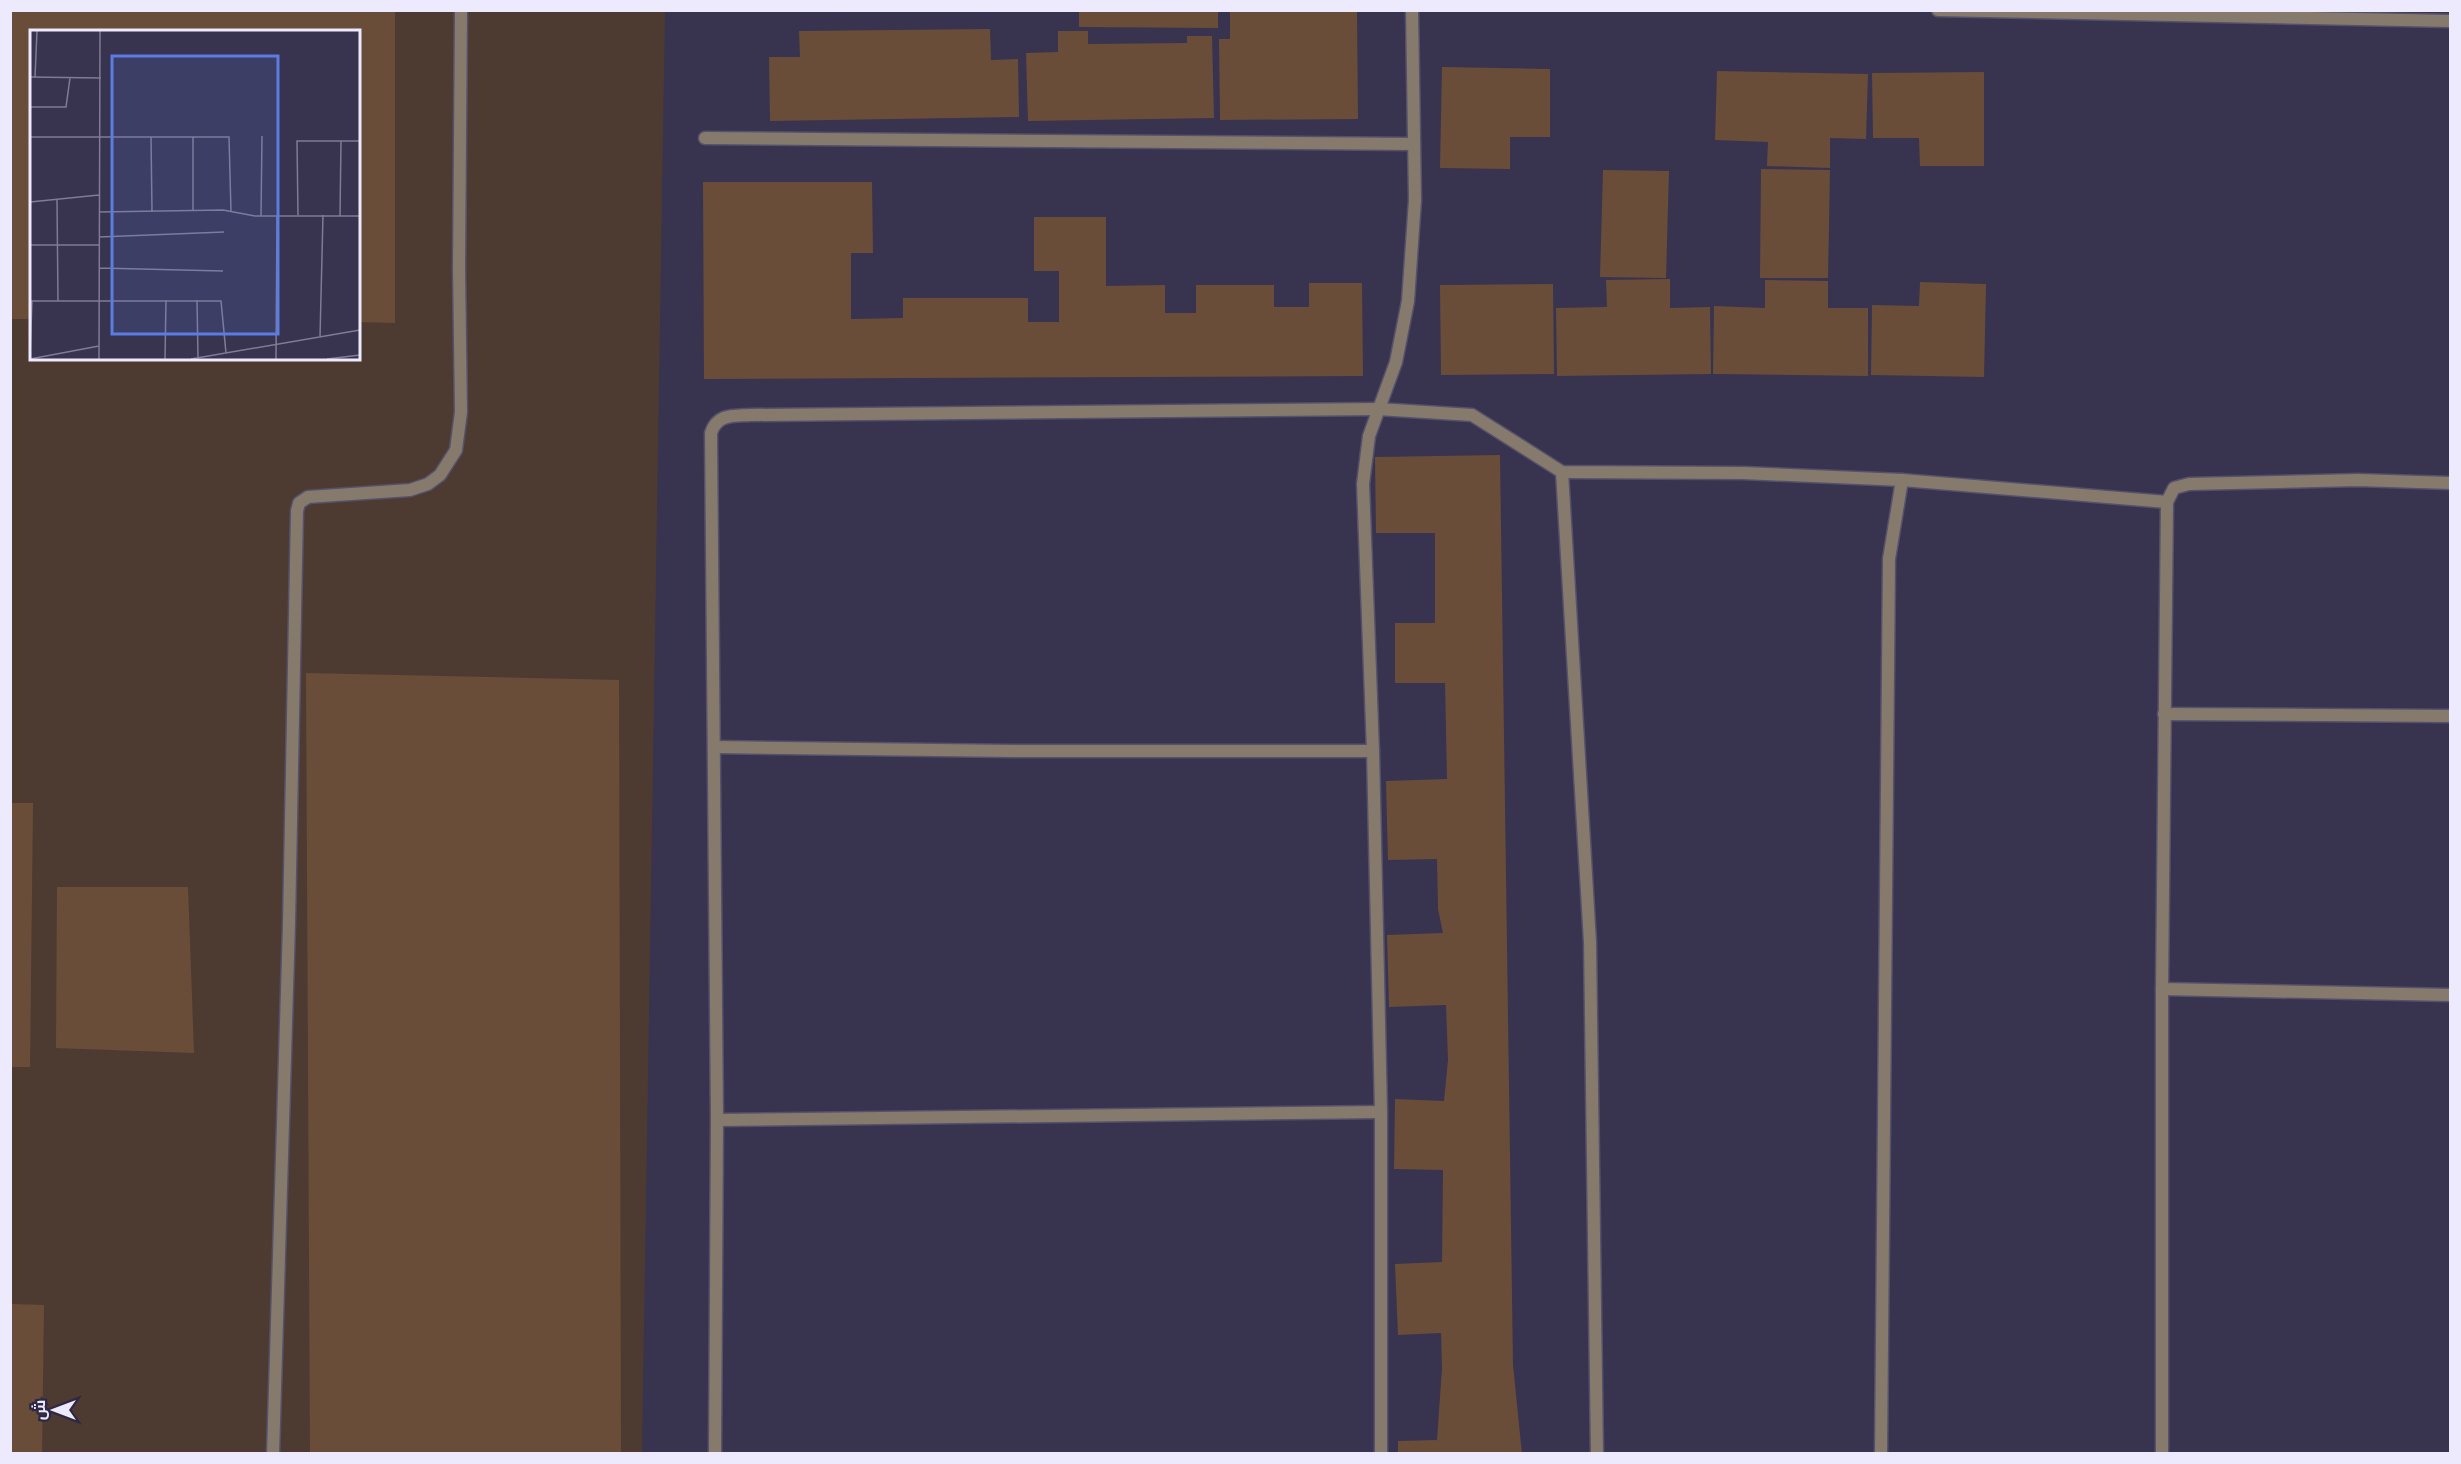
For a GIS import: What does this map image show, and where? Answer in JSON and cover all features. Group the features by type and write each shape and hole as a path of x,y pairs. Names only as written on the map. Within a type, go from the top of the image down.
{"street":[{"path":"273,1454 290,924 297,512 299,503 308,497 410,490 428,484 440,475 456,450 461,412 459,268 461,10"},
{"path":"1381,1454 1381,1112 1363,484 1369,436 1396,362 1408,301 1415,200 1412,10"},
{"path":"1938,10 2451,21"},
{"path":"705,138 1414,144"},
{"path":"715,1454 717,1120 711,433 718,419 750,415 1378,409 1472,415 1562,472 1743,473 1902,480 2167,502"},
{"path":"1562,472 1590,942 1597,1454"},
{"path":"1881,1454 1889,559 1902,480"},
{"path":"2162,1454 2162,989 2167,502 2174,488 2189,484 2325,480 2451,483"},
{"path":"2164,714 2451,716"},
{"path":"715,747 1013,751 1372,751"},
{"path":"2162,989 2451,995"},
{"path":"717,1120 1381,1112"}],"shaded area":[{"path":"10,11 665,11 642,1453 11,1453"}],"building":[{"path":"10,10 395,10 395,323 360,322 360,30 30,30 30,319 10,319"},
{"path":"1079,10 1218,10 1218,28 1079,27"},
{"path":"1230,10 1357,10 1358,119 1220,120 1219,39 1230,39"},
{"path":"990,29 991,60 1018,59 1019,117 770,121 769,57 800,57 799,31"},
{"path":"1058,31 1088,31 1088,44 1187,43 1187,36 1212,36 1214,118 1028,121 1026,53 1058,52"},
{"path":"1442,67 1550,69 1550,137 1510,137 1510,169 1440,168"},
{"path":"1717,71 1868,74 1866,139 1830,138 1830,168 1767,166 1768,142 1715,140"},
{"path":"1984,72 1984,166 1920,166 1919,138 1873,138 1872,73"},
{"path":"1761,169 1830,170 1828,278 1760,278"},
{"path":"1603,170 1669,171 1666,278 1600,277"},
{"path":"703,182 872,182 873,253 851,253 851,319 903,318 903,298 1028,298 1028,322 1059,322 1059,271 1034,271 1034,217 1106,217 1106,286 1165,285 1165,313 1196,313 1196,285 1274,285 1274,307 1309,307 1309,283 1362,283 1363,376 704,379"},
{"path":"1670,279 1670,308 1710,307 1711,374 1557,376 1556,308 1607,307 1606,280"},
{"path":"1765,280 1828,281 1828,308 1868,308 1868,376 1713,374 1714,306 1765,308"},
{"path":"1920,282 1986,284 1984,377 1871,375 1872,305 1919,306"},
{"path":"1553,284 1554,374 1441,375 1440,285"},
{"path":"1500,455 1513,1365 1522,1454 1398,1454 1398,1441 1437,1440 1442,1368 1441,1333 1398,1335 1395,1264 1442,1262 1443,1170 1394,1169 1395,1099 1444,1101 1448,1060 1446,1005 1389,1007 1387,935 1443,933 1438,909 1437,859 1388,860 1386,781 1447,779 1445,683 1395,683 1395,623 1435,623 1435,533 1376,533 1375,457"},
{"path":"306,673 619,680 621,1454 310,1454"},
{"path":"10,803 33,803 30,1067 10,1067"},
{"path":"57,887 188,887 194,1053 56,1048"},
{"path":"10,1304 44,1305 42,1454 10,1454"}]}
